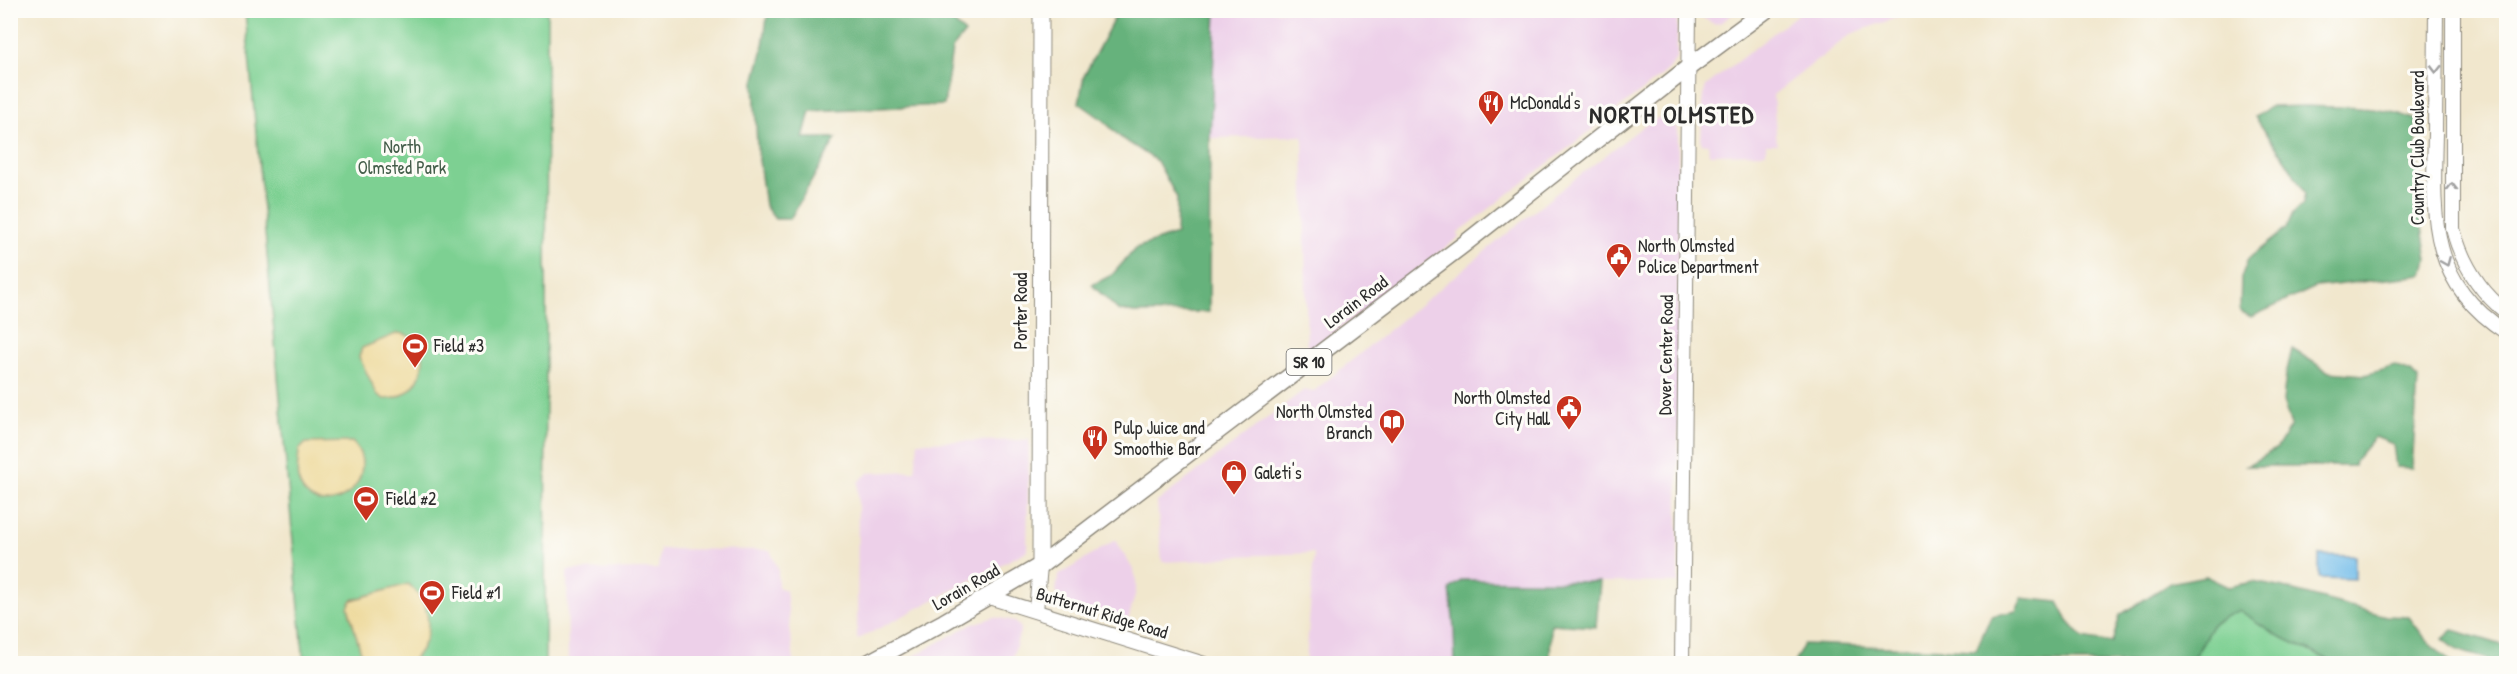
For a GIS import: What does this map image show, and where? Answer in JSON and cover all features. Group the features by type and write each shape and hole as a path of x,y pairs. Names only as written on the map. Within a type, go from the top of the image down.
{"main road":[{"name":"Porter Road","path":"1040,566 1041,10"},
{"name":"Lorain Road","path":"866,663 989,597 1040,566 1463,245 1689,67 1766,10"}],"street":[{"name":"Dover Center Road","path":"1682,663 1689,10"},
{"name":"Country Club Boulevard","path":"2436,10 2434,192 2435,226 2439,245 2454,279 2474,306 2506,332"},
{"name":"Country Club Boulevard","path":"2453,10 2453,229 2461,256 2472,276 2506,312"},
{"name":"Porter Road","path":"1036,611 1040,566"},
{"name":"Butternut Ridge Road","path":"989,597 1204,663"}],"shaded area":[{"path":"1700,10 1737,11 1722,22 1714,24 1703,18"},
{"path":"1803,10 1915,11 1851,34 1773,95 1777,144 1766,144 1766,153 1709,154 1708,144 1701,143 1703,96 1706,86"},
{"path":"1216,11 1677,11 1677,57 1661,76 1458,233 1459,237 1307,354 1303,136 1210,138"},
{"path":"1658,118 1676,127 1678,136 1678,583 1462,580 1459,663 1306,663 1314,553 1162,562 1157,502 1304,390 1313,392 1558,192 1642,127"},
{"path":"1029,440 1027,551 857,640 858,482 868,473 915,471 918,442"},
{"path":"1115,540 1136,578 1136,591 1128,621 1059,603 1056,592 1058,576"},
{"path":"660,549 770,550 778,569 778,587 786,590 794,663 568,663 567,570 658,569"},
{"path":"994,617 1014,621 1021,628 1011,663 881,664 904,655 907,660 970,625"}],"green space":[{"name":"North Olmsted Park","path":"245,11 547,11 545,663 304,663"},
{"path":"768,11 941,11 965,33 952,49 944,105 810,111 803,138 836,138 790,219 775,219 765,206 757,145 754,82 762,52"},
{"path":"1118,11 1216,11 1210,138 1209,312 1134,313 1118,310 1092,285 1112,275 1136,248 1176,234 1177,198 1157,161 1120,137 1103,120 1079,103 1084,76"},
{"path":"2307,106 2377,110 2416,120 2419,207 2427,260 2423,275 2316,287 2251,317 2240,311 2241,278 2248,259 2286,229 2292,215 2303,204 2305,193 2255,117 2270,107"},
{"path":"2292,349 2329,372 2365,375 2395,366 2411,372 2418,379 2412,468 2396,467 2393,444 2375,437 2355,460 2354,466 2246,466 2277,448 2291,425 2283,401"},
{"path":"10,549 16,596 16,634 11,640"},
{"path":"2205,576 2228,587 2253,582 2386,616 2409,617 2424,637 2452,663 2335,663 2275,634 2239,610 2212,624 2197,652 2182,663 1794,663 1804,644 1976,650 1991,616 2016,611 2022,598 2058,602 2068,621 2083,638 2112,643 2120,615 2170,583"},
{"path":"1462,580 1600,582 1596,627 1551,624 1550,663 1455,663 1450,589"},
{"path":"2239,610 2275,634 2335,663 2182,664 2197,653 2212,624"},
{"path":"2453,630 2506,646 2506,663 2496,662 2453,647 2443,639"}],"sand":[{"path":"398,333 411,337 419,345 423,356 422,368 418,380 409,390 398,397 384,399 377,394 359,357 362,348"},
{"path":"352,442 359,450 362,467 359,480 352,490 332,501 311,498 303,491 298,479 299,450 306,443"},
{"path":"408,584 421,599 428,617 423,646 407,664 364,663 348,607 352,600"}],"water":[{"path":"2319,555 2355,556 2355,579 2319,578"}],"place":[{"name":"McDonald's","path":"1491,126"},
{"name":"North Olmsted Police Department","path":"1619,279"},
{"name":"Field #3","path":"415,369"},
{"name":"North Olmsted City Hall","path":"1569,431"},
{"name":"North Olmsted Branch","path":"1392,445"},
{"name":"Pulp Juice and Smoothie Bar","path":"1095,461"},
{"name":"Galeti's","path":"1234,496"},
{"name":"Field #2","path":"366,522"},
{"name":"Field #1","path":"432,616"}],"district":[{"name":"NORTH OLMSTED","path":"1672,115"}]}
